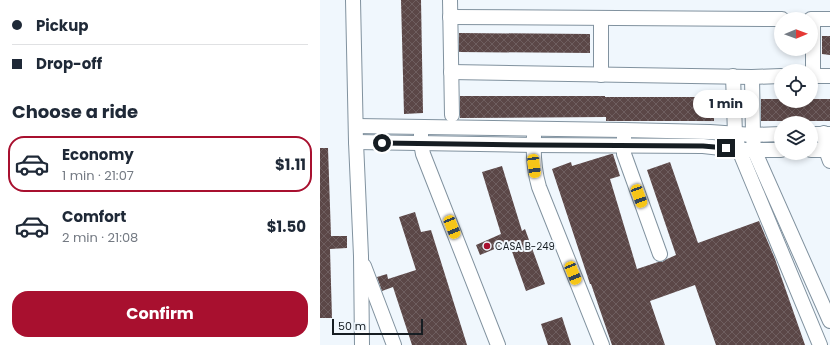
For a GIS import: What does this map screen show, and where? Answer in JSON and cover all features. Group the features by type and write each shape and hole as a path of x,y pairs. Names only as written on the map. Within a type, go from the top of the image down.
{"street":[{"path":"353,0 356,142 361,256 362,345"},
{"path":"450,0 452,115"},
{"path":"450,17 774,19"},
{"path":"601,18 601,74"},
{"path":"818,19 830,19"},
{"path":"451,72 774,76"},
{"path":"733,76 734,134 739,150 820,345"},
{"path":"818,76 830,76"},
{"path":"752,77 754,150 830,321"},
{"path":"356,126 623,130 710,132 753,135 774,134"},
{"path":"421,127 423,154 498,345"},
{"path":"534,129 533,158 535,174 539,187 602,345"},
{"path":"623,130 624,154 660,254"},
{"path":"822,134 829,154"},
{"path":"356,142 703,146 739,150 774,150"},
{"path":"818,152 829,154"},
{"path":"361,256 394,345"}],"building":[{"path":"401,0 421,0 423,113 404,114"},
{"path":"459,33 590,34 590,53 459,52"},
{"path":"822,36 830,36 830,55 822,54"},
{"path":"460,96 714,97 714,121 606,121 606,117 460,118"},
{"path":"761,99 774,99 774,108 818,108 818,99 830,99 830,121 818,121 818,116 774,116 774,121 761,121"},
{"path":"320,148 328,148 331,236 347,236 347,248 330,249 332,318 320,318"},
{"path":"613,154 620,176 610,179 637,269 662,262 676,255 647,170 670,162 698,243 759,221 775,259 805,345 716,345 695,285 650,301 665,345 612,345 552,169 571,162 572,166"},
{"path":"502,166 522,231 525,229 545,284 526,291 509,243 480,255 476,245 501,234 482,172"},
{"path":"415,212 421,232 431,230 467,345 412,345 393,287 382,291 377,277 387,274 388,279 416,270 399,217"},
{"path":"562,317 571,345 548,345 541,324"}],"place":[{"name":"CASA B-249","path":"487,246"}],"route":[{"path":"382,143 703,146 726,148"}]}
